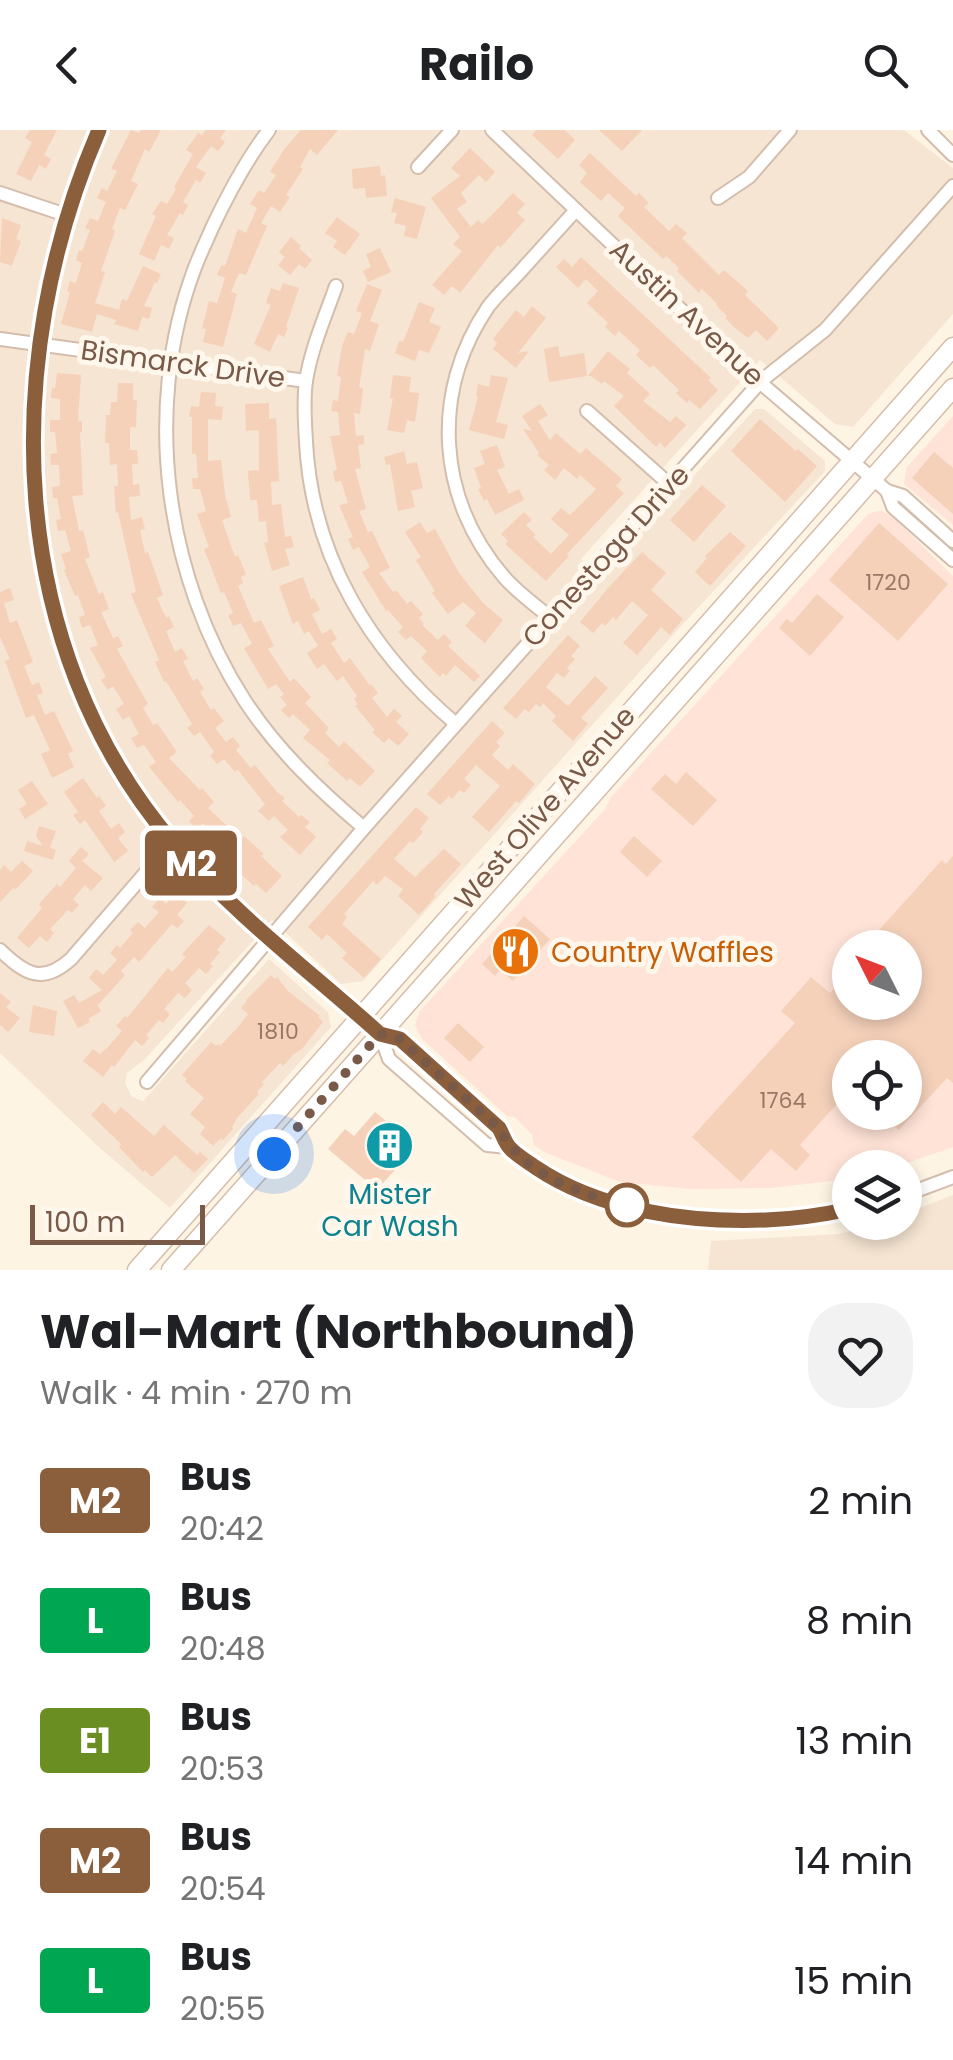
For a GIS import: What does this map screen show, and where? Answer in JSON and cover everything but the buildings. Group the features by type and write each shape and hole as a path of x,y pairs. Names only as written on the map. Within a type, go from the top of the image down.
{"main road":[{"name":"West Olive Avenue","path":"137,1270 953,347"},
{"name":"West Olive Avenue","path":"171,1270 380,1034 880,485 953,388"}],"street":[{"path":"98,130 60,214 42,272 28,343 22,435 30,536 50,616 81,699 120,770 172,842 270,938 380,1034 389,1058 402,1070 487,1145 508,1146"},
{"path":"269,130 234,183 194,269 182,308 172,362 167,452 170,502 196,602 244,698 266,731 324,794 364,828"},
{"path":"418,167 452,130"},
{"name":"Austin Avenue","path":"492,130 735,360 880,485 903,496 953,541"},
{"path":"718,198 749,177 790,130"},
{"path":"928,130 953,155"},
{"name":"Conestoga Drive","path":"147,1082 364,828 761,381 825,330 953,186"},
{"path":"0,192 60,214"},
{"path":"550,618 506,579 477,539 454,485 448,440 452,394 465,349 481,320 489,306 576,210"},
{"path":"336,286 306,381 304,419 310,482 322,530 357,611 385,653 456,724"},
{"name":"Bismarck Drive","path":"0,339 306,381"},
{"path":"587,411 670,484"},
{"name":"Austin Avenue","path":"880,485 893,507 953,560"},
{"path":"938,547 953,550"},
{"path":"0,950 22,969 38,975 57,972 172,842"},
{"path":"380,1034 400,1039 499,1128 508,1146 547,1175 600,1198 674,1215 732,1220 832,1212"},
{"path":"922,1189 953,1177"}],"shaded area":[{"path":"0,130 904,130 953,168 953,314 853,427 835,424 760,360 581,559 603,575 755,409 764,409 825,461 825,471 363,981 341,984 272,920 144,1060 127,1073 125,1083 132,1097 143,1101 269,959 328,1012 331,1027 170,1208 0,1053"},
{"path":"953,416 953,525 904,484 907,467"},
{"path":"881,510 893,517 953,576 953,1147 922,1158 922,1150 832,1150 832,1181 770,1188 690,1189 620,1182 534,1145 532,1135 515,1117 507,1116 422,1039 415,1025 420,1011 606,808 611,797 868,514"},
{"path":"953,1195 953,1270 708,1270 711,1241 832,1234 832,1240 922,1240 922,1207"}],"bus line":[{"name":"M2","path":"99,130 60,214 30,325 22,435 25,496 30,536 64,657 99,734 144,806 186,858 244,914 380,1034 400,1039 499,1128 508,1146 547,1175 600,1198 674,1215 764,1220 832,1213"}],"place":[{"name":"Country Waffles","path":"516,952"},
{"name":"Mister Car Wash","path":"390,1146"}],"route":[{"path":"274,1154 380,1034 400,1039 499,1128 508,1146 520,1157 576,1190 627,1205"}]}
